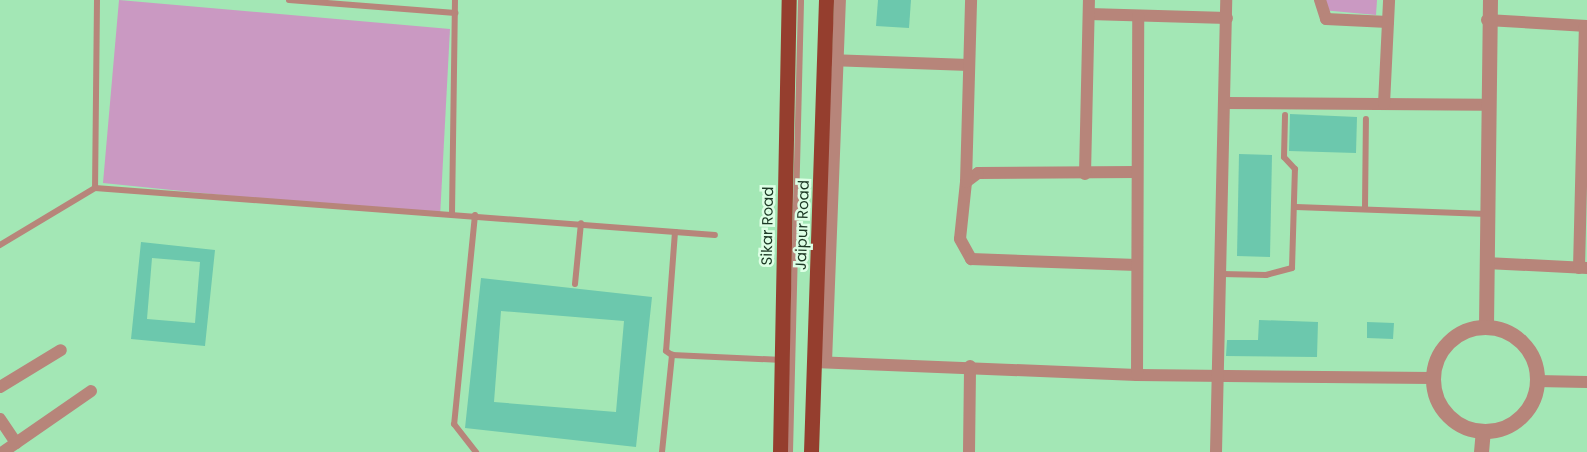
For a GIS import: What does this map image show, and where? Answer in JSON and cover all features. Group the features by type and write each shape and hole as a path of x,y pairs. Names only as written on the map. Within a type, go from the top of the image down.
{"main road":[{"name":"Sikar Road","path":"780,452 789,0"},
{"name":"Jaipur Road","path":"811,452 820,362 831,60 826,0"}],"street":[{"path":"840,0 831,60 969,65"},
{"path":"971,0 966,182 960,239 971,260 1137,265"},
{"path":"1085,174 1089,0"},
{"path":"1216,452 1220,376 1226,0"},
{"path":"1320,0 1326,19 1388,22"},
{"path":"1384,104 1389,0"},
{"path":"1486,326 1485,105 1487,20 1490,0"},
{"path":"1089,14 1227,18"},
{"path":"1137,375 1138,16"},
{"path":"1486,263 1583,268 1586,26 1487,20"},
{"path":"1225,103 1485,105"},
{"path":"966,182 978,174 996,170 1085,174 1136,172"},
{"path":"1486,326 1518,338 1531,353 1537,381 1527,410 1513,422 1483,431 1462,425 1443,411 1432,378 1444,346 1456,334 1486,326"},
{"path":"0,387 61,350"},
{"path":"820,362 970,366 1137,375 1432,378"},
{"path":"969,452 970,366"},
{"path":"1537,381 1587,382"},
{"path":"3,452 91,391"},
{"path":"0,419 16,443"},
{"path":"1481,452 1483,431"}],"lane":[{"path":"95,188 97,0"},
{"path":"289,0 455,13"},
{"path":"452,214 455,0"},
{"path":"790,452 801,0"},
{"path":"1222,274 1266,275 1292,268 1296,207 1295,169 1284,157 1285,115"},
{"path":"1365,208 1366,119"},
{"path":"0,245 95,188 716,235"},
{"path":"1296,207 1487,214"},
{"path":"475,216 454,424 476,452"},
{"path":"574,284 581,223"},
{"path":"675,232 666,351 672,355 783,360"},
{"path":"662,452 672,355"}],"shaded area":[{"path":"119,0 450,29 440,217 103,183"},
{"path":"1324,0 1377,0 1376,15 1322,10"}],"building":[{"path":"878,0 911,0 909,28 876,26"},
{"path":"1290,114 1357,117 1356,153 1289,151"},
{"path":"1239,154 1272,155 1270,257 1237,256"},
{"path":"141,242 215,250 205,346 131,339","holes":["152,258 200,262 195,323 147,319"]},
{"path":"481,278 652,297 636,447 465,428","holes":["501,311 624,321 616,412 494,402"]},
{"path":"1259,320 1318,322 1317,357 1226,356 1227,340 1258,340"},
{"path":"1367,322 1394,323 1393,339 1367,338"}]}
